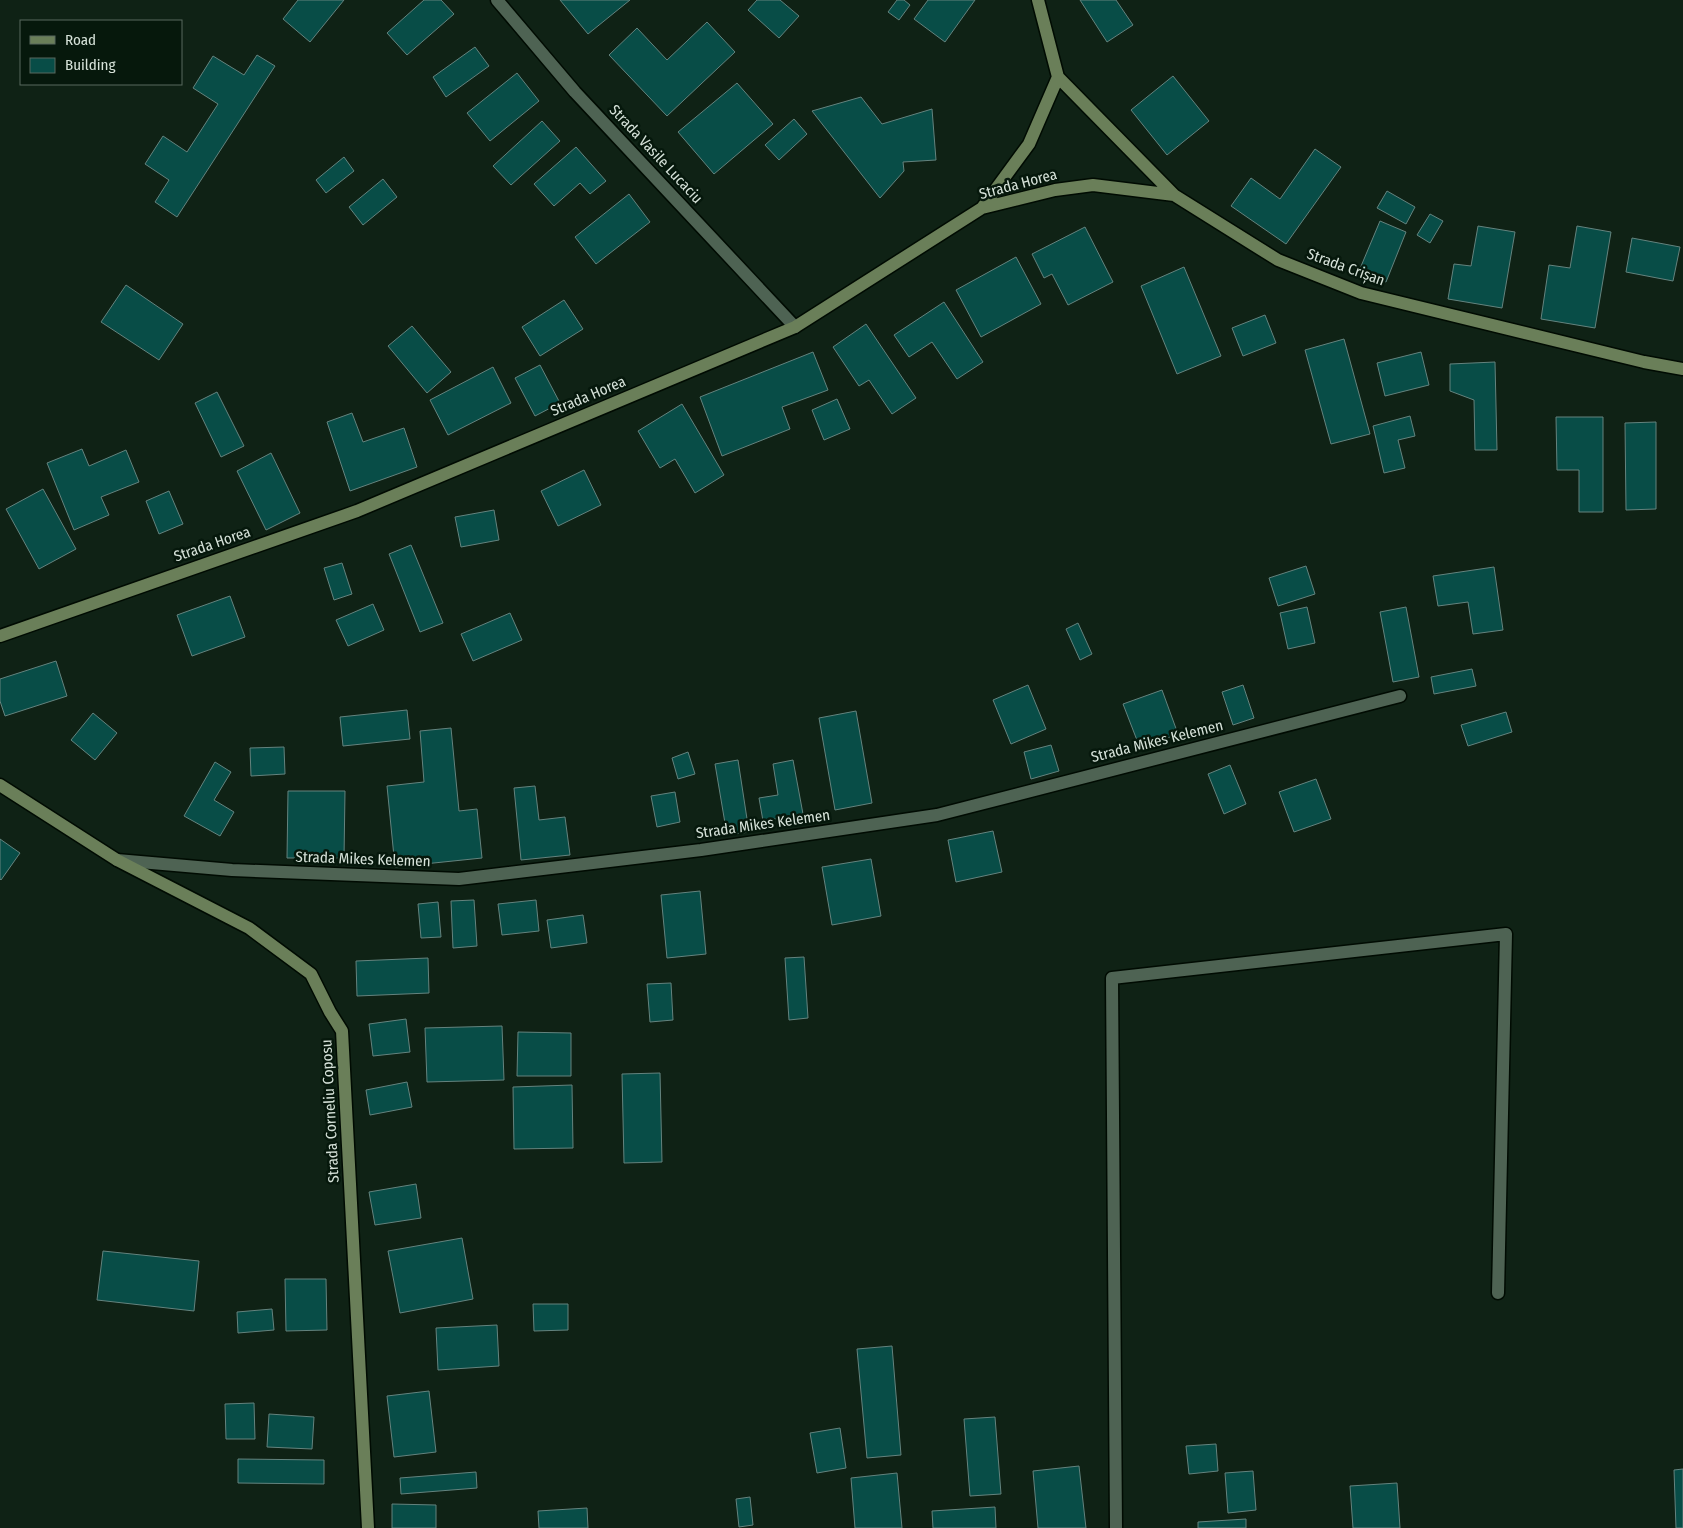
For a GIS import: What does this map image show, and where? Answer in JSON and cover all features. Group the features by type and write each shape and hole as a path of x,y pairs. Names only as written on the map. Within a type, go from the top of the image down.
{"street":[{"name":"Strada Vasile Lucaciu","path":"497,0 575,92 795,327"},
{"path":"982,208 1029,144 1058,77 1038,0"},
{"name":"Strada Crișan","path":"1058,77 1174,195 1278,260 1361,293 1644,362 1683,369"},
{"name":"Strada Horea","path":"0,636 357,511 795,327 982,208 1055,190 1093,185 1174,195"},
{"name":"Strada Mikes Kelemen","path":"117,860 232,870 459,879 691,851 937,814 1400,696"},
{"name":"Strada Corneliu Coposu","path":"0,785 117,860 249,928 311,974 342,1031 368,1528"},
{"path":"1116,1528 1112,978 1506,934 1498,1292"}],"building":[{"path":"298,0 344,0 310,42 283,19"},
{"path":"424,0 441,0 454,14 407,55 387,33"},
{"path":"560,0 630,0 588,34"},
{"path":"757,0 780,0 799,16 779,38 748,10"},
{"path":"897,0 904,0 910,5 899,20 888,12"},
{"path":"928,0 975,0 945,42 914,19"},
{"path":"1080,0 1116,0 1133,25 1107,42"},
{"path":"707,22 735,52 667,116 609,55 637,28 667,60"},
{"path":"475,47 489,66 446,97 433,77"},
{"path":"257,55 275,66 177,217 155,202 169,180 145,164 163,136 187,152 218,104 193,88 213,56 244,75"},
{"path":"517,73 539,101 490,141 467,113"},
{"path":"1173,76 1209,121 1167,155 1131,110"},
{"path":"737,83 773,124 714,174 678,132"},
{"path":"861,97 882,124 932,109 936,160 903,162 904,171 880,198 812,111"},
{"path":"794,119 807,134 779,160 765,145"},
{"path":"542,121 560,141 511,185 493,166"},
{"path":"576,147 606,181 590,194 580,183 554,206 534,184"},
{"path":"1315,149 1341,167 1286,244 1231,206 1251,178 1280,199"},
{"path":"344,157 354,171 326,193 316,180"},
{"path":"383,179 397,197 363,225 349,207"},
{"path":"1387,191 1415,207 1406,224 1377,208"},
{"path":"629,194 650,222 596,264 575,237"},
{"path":"1430,214 1443,221 1430,243 1417,235"},
{"path":"1380,221 1406,232 1386,282 1359,271"},
{"path":"1478,226 1515,232 1502,308 1448,299 1454,264 1471,266"},
{"path":"1577,226 1611,232 1595,328 1541,319 1549,265 1570,268"},
{"path":"1085,227 1113,282 1068,305 1052,274 1044,278 1032,254"},
{"path":"1632,238 1680,247 1673,281 1626,272"},
{"path":"1016,257 1041,304 981,337 956,290"},
{"path":"1184,267 1221,356 1177,374 1141,286"},
{"path":"126,285 183,324 159,360 101,322"},
{"path":"564,300 583,329 540,356 522,327"},
{"path":"944,302 983,362 957,379 932,342 909,357 894,335"},
{"path":"1265,315 1276,343 1243,356 1232,328"},
{"path":"866,324 916,398 892,414 869,380 859,386 833,347"},
{"path":"412,326 451,372 427,393 388,346"},
{"path":"1344,339 1370,434 1331,444 1305,350"},
{"path":"813,352 828,390 782,407 790,429 722,456 700,397"},
{"path":"1421,352 1429,385 1385,396 1377,363"},
{"path":"1495,362 1497,450 1475,450 1474,400 1450,391 1450,364"},
{"path":"540,365 560,403 535,416 515,378"},
{"path":"493,367 511,403 448,435 430,400"},
{"path":"217,392 244,446 221,457 195,403"},
{"path":"837,399 850,429 824,440 812,410"},
{"path":"682,404 724,475 695,493 675,459 660,468 638,431"},
{"path":"352,413 363,442 404,428 417,467 350,491 327,422"},
{"path":"1410,416 1415,436 1398,440 1405,468 1384,473 1373,426"},
{"path":"1556,417 1603,417 1603,512 1579,512 1579,470 1557,470"},
{"path":"1656,422 1656,509 1626,510 1625,423"},
{"path":"82,449 89,466 126,450 139,482 101,497 109,515 74,530 47,463"},
{"path":"271,453 300,513 266,530 237,471"},
{"path":"584,470 601,505 558,526 541,491"},
{"path":"43,489 76,549 39,569 6,509"},
{"path":"169,491 183,524 159,534 146,501"},
{"path":"494,510 499,540 461,547 455,517"},
{"path":"411,545 443,623 420,632 389,554"},
{"path":"342,563 352,594 334,600 324,568"},
{"path":"1306,566 1315,594 1278,606 1269,578"},
{"path":"1494,567 1503,630 1473,634 1468,602 1438,606 1433,576"},
{"path":"230,596 245,637 192,656 177,615"},
{"path":"373,604 384,630 348,646 336,620"},
{"path":"1307,607 1315,643 1288,649 1280,613"},
{"path":"1406,607 1419,677 1393,682 1380,612"},
{"path":"510,613 522,640 473,661 461,634"},
{"path":"1078,623 1092,654 1080,660 1066,629"},
{"path":"56,661 67,696 5,716 0,701 0,679"},
{"path":"1472,669 1476,686 1434,694 1431,677"},
{"path":"1028,685 1046,729 1011,744 993,700"},
{"path":"1243,685 1254,718 1233,725 1222,692"},
{"path":"1162,690 1178,734 1140,748 1123,704"},
{"path":"407,710 410,739 343,746 340,717"},
{"path":"856,711 872,803 835,810 819,718"},
{"path":"1506,712 1512,732 1468,746 1461,725"},
{"path":"93,713 117,733 95,760 71,740"},
{"path":"451,728 459,811 477,809 482,858 395,867 387,786 424,782 420,731"},
{"path":"1051,745 1059,771 1031,779 1024,752"},
{"path":"284,747 285,774 251,776 250,748"},
{"path":"688,752 695,774 678,779 672,758"},
{"path":"738,760 749,832 727,835 715,764"},
{"path":"793,760 803,814 763,821 759,798 778,795 773,764"},
{"path":"215,762 231,772 214,800 234,812 220,836 184,816"},
{"path":"1230,765 1246,804 1224,814 1208,774"},
{"path":"1316,779 1331,819 1294,832 1279,792"},
{"path":"535,786 539,820 565,817 570,855 521,860 514,788"},
{"path":"288,791 345,791 344,858 287,858"},
{"path":"675,792 680,822 657,827 651,796"},
{"path":"993,831 1002,872 956,882 948,840"},
{"path":"0,839 20,853 1,880 0,879"},
{"path":"871,859 881,916 832,925 822,867"},
{"path":"700,891 706,954 667,958 661,895"},
{"path":"474,900 477,946 453,948 451,901"},
{"path":"536,900 539,931 502,935 498,904"},
{"path":"438,902 441,937 421,938 418,904"},
{"path":"583,915 587,943 551,948 547,920"},
{"path":"804,957 808,1018 789,1020 785,958"},
{"path":"428,958 429,993 357,996 356,961"},
{"path":"671,983 673,1020 650,1022 647,984"},
{"path":"406,1019 410,1052 373,1056 369,1024"},
{"path":"502,1026 504,1080 427,1082 425,1028"},
{"path":"518,1032 571,1033 571,1076 517,1076"},
{"path":"660,1073 662,1162 624,1163 622,1074"},
{"path":"407,1082 412,1107 370,1115 366,1090"},
{"path":"572,1085 573,1148 514,1149 513,1087"},
{"path":"416,1184 421,1218 375,1225 369,1192"},
{"path":"462,1238 473,1299 400,1313 388,1251"},
{"path":"103,1251 199,1261 194,1311 97,1300"},
{"path":"285,1279 326,1279 327,1330 286,1331"},
{"path":"533,1304 568,1304 568,1330 534,1331"},
{"path":"272,1309 274,1330 238,1333 237,1312"},
{"path":"497,1325 499,1366 438,1370 436,1328"},
{"path":"892,1346 901,1455 867,1458 857,1349"},
{"path":"429,1391 436,1452 394,1457 387,1396"},
{"path":"254,1403 255,1439 226,1439 225,1404"},
{"path":"269,1414 314,1417 312,1449 267,1447"},
{"path":"995,1417 1001,1494 970,1496 964,1419"},
{"path":"840,1428 846,1468 817,1473 810,1433"},
{"path":"1216,1444 1218,1471 1189,1474 1186,1446"},
{"path":"238,1459 324,1460 324,1484 238,1483"},
{"path":"1079,1466 1086,1528 1038,1528 1033,1471"},
{"path":"1683,1469 1683,1528 1676,1528 1674,1470"},
{"path":"1253,1471 1256,1510 1228,1513 1225,1473"},
{"path":"476,1472 477,1488 401,1494 400,1478"},
{"path":"897,1473 902,1528 855,1528 851,1478"},
{"path":"1397,1483 1400,1528 1353,1528 1350,1486"},
{"path":"750,1497 753,1525 739,1527 736,1499"},
{"path":"392,1504 436,1505 436,1528 392,1528"},
{"path":"995,1507 996,1528 933,1528 932,1511"},
{"path":"587,1508 588,1528 539,1528 538,1511"},
{"path":"1246,1519 1246,1528 1198,1528 1198,1522"}]}
